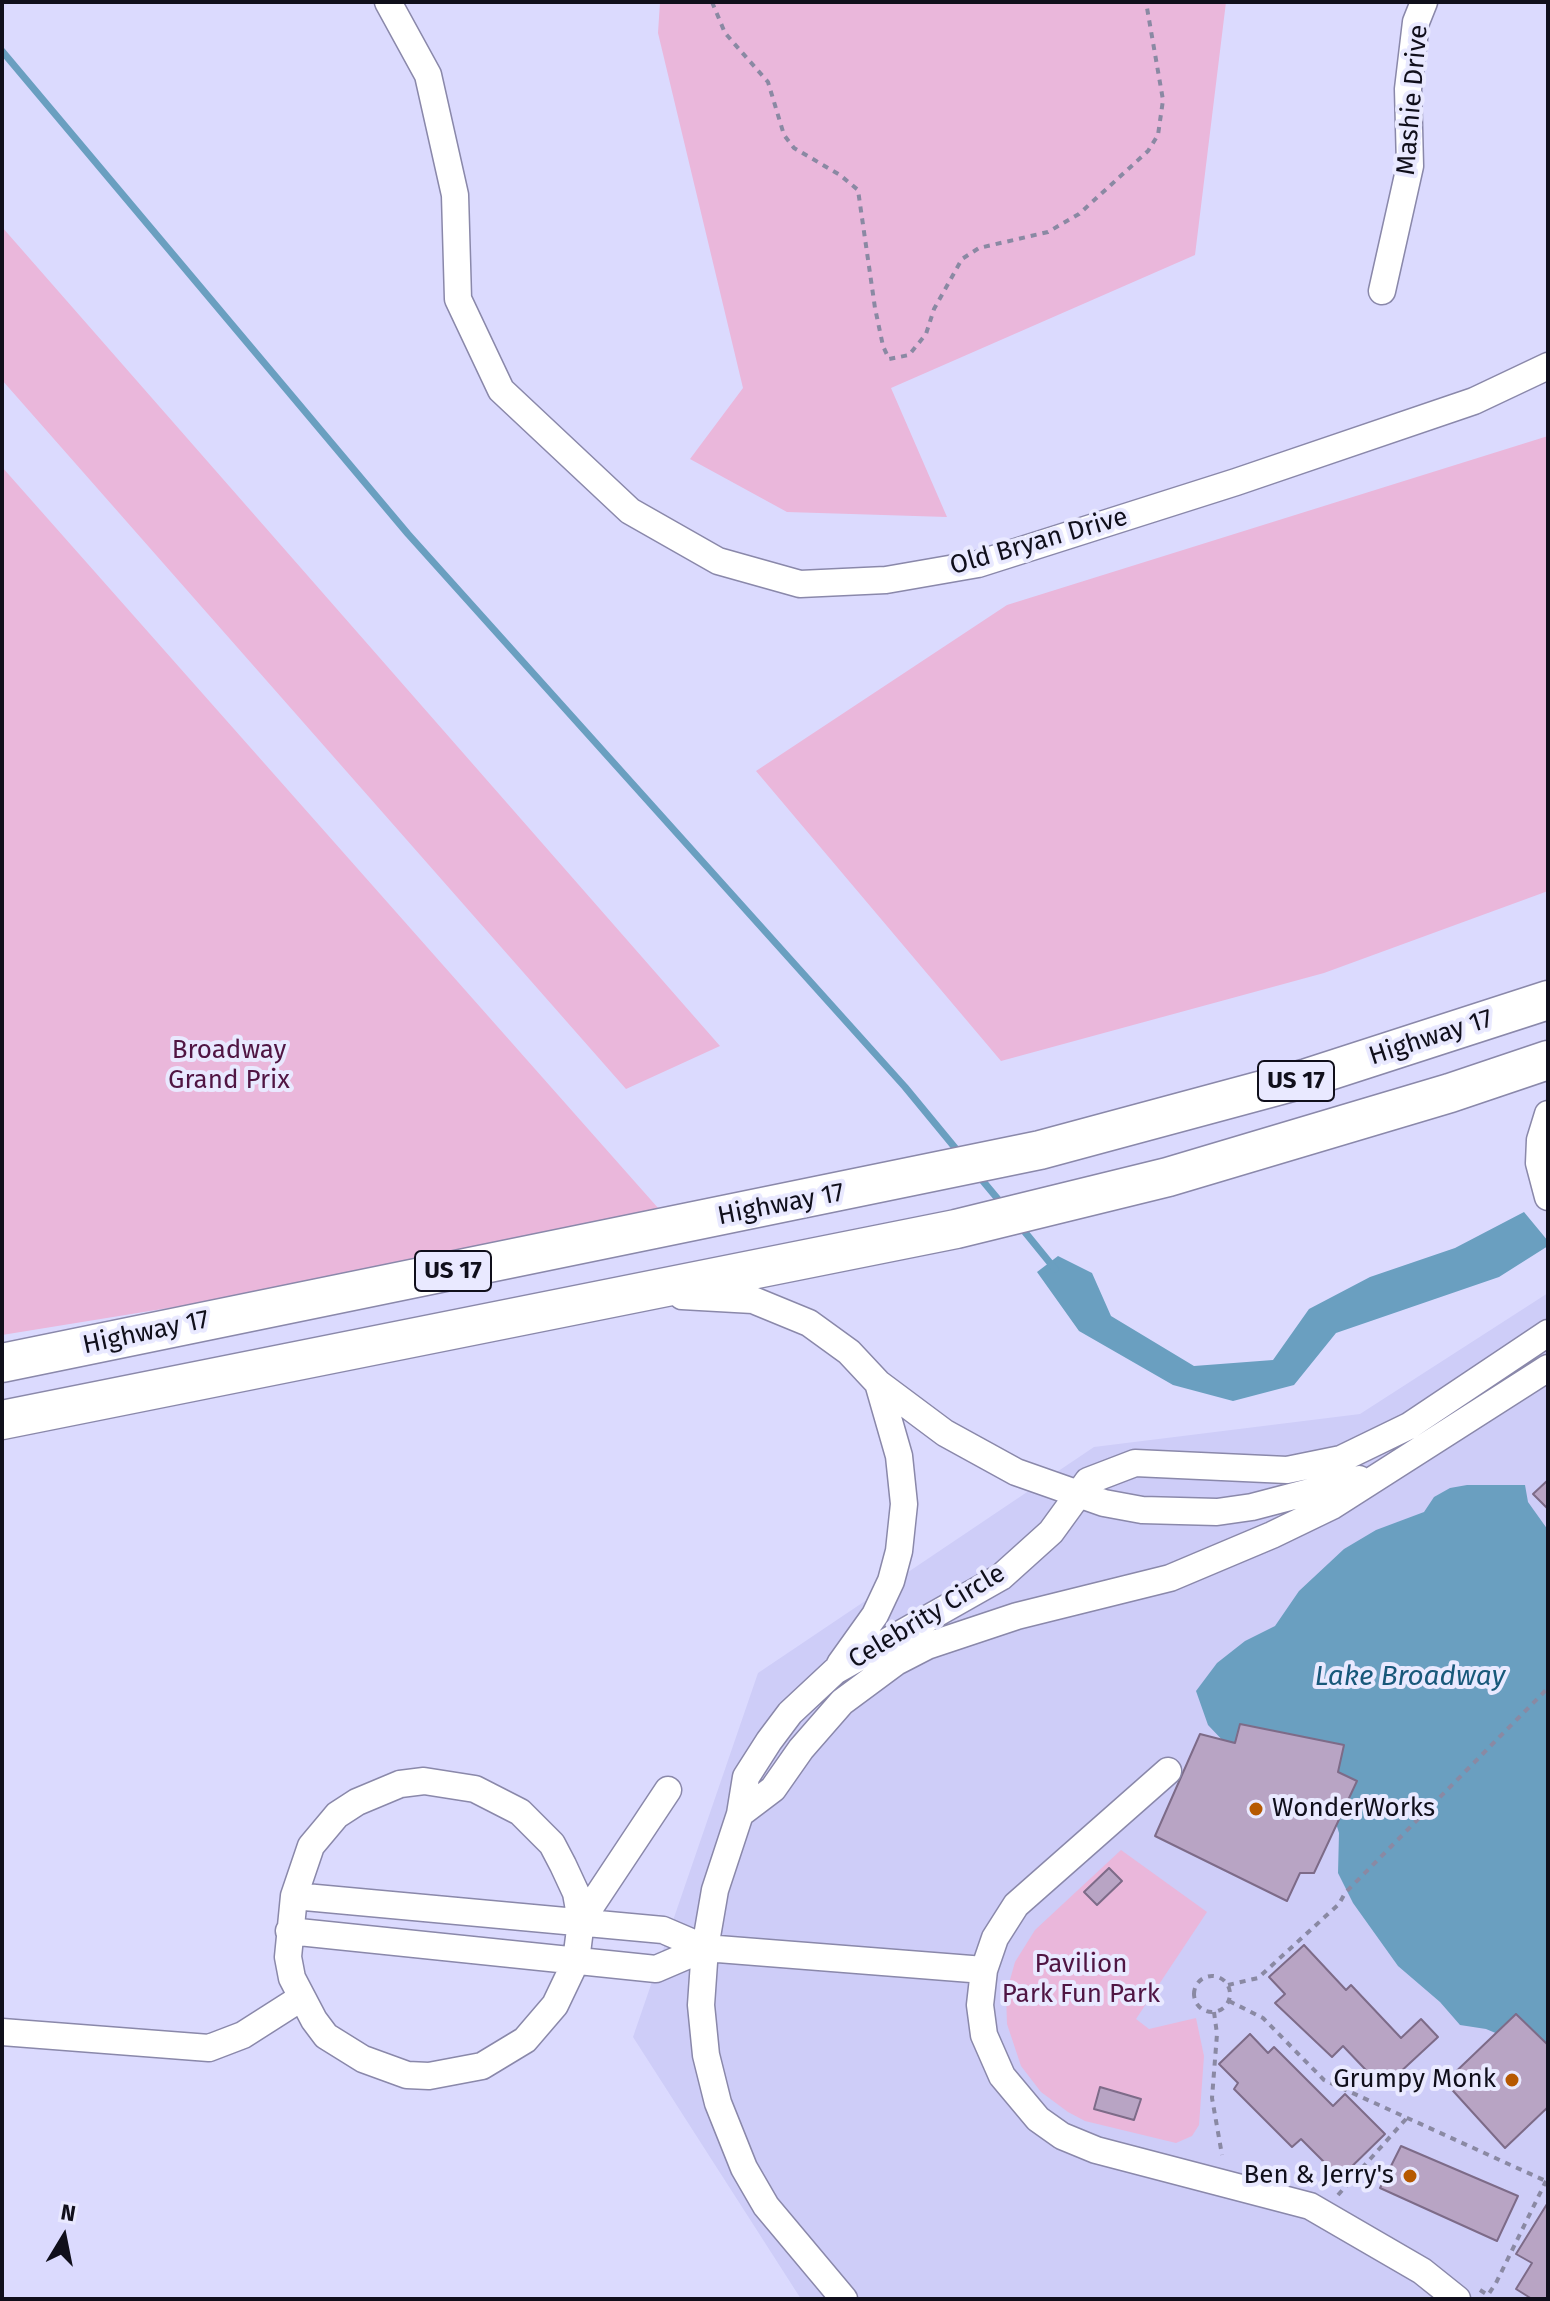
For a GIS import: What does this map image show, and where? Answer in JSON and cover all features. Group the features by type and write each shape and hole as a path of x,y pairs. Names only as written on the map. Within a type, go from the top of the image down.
{"highway":[{"name":"Highway 17","path":"2,1363 1040,1150 1307,1078 1548,1000"},
{"name":"US 17","path":"2,1420 956,1229 1083,1199 1450,1093 1548,1060"}],"street":[{"name":"Old Bryan Drive","path":"388,2 428,75 455,195 458,299 501,390 630,511 718,561 800,584 886,580 978,564 1236,482 1459,406 1548,366"},
{"name":"Mashie Drive","path":"1382,291 1410,166 1408,89 1416,22 1424,2"},
{"path":"1548,1114 1540,1140 1539,1163 1548,1197"},
{"path":"617,1297 707,1296 753,1300 809,1323 849,1352 878,1383 945,1433 1016,1472 1104,1503 1142,1510 1217,1512 1252,1507 1378,1474"},
{"name":"Celebrity Circle","path":"844,2299 766,2206 729,2135 706,2055 701,2005 705,1948 715,1890 740,1814 746,1777 769,1741 790,1713 835,1671 1001,1577 1051,1532 1088,1481 1135,1463 1287,1470 1341,1459 1409,1426 1548,1333"},
{"name":"Celebrity Circle","path":"740,1814 773,1789 842,1702 896,1662 927,1646 1017,1616 1170,1578 1320,1512 1548,1368"},
{"path":"835,1671 875,1615 891,1581 899,1551 904,1504 899,1456 878,1383"},
{"path":"1168,1771 1016,1905 995,1938 984,1970 980,2005 984,2035 1002,2076 1050,2127 1096,2150 1247,2187 1323,2212 1422,2271 1456,2298"},
{"path":"424,1781 475,1789 520,1812 552,1844 576,1893 581,1921 576,1961 555,2005 525,2040 494,2060 457,2073 407,2075 363,2059 326,2036 301,1998 288,1957 294,1896 311,1846 337,1815 379,1792 424,1781"},
{"path":"581,1921 668,1790"},
{"path":"294,1896 663,1930 705,1948 984,1970"},
{"path":"289,1931 656,1969 705,1948"},
{"path":"2,2032 209,2048 243,2035 301,1998"}],"path":[{"path":"712,2 725,33 768,82 784,135 794,148 840,175 858,190 875,308 889,359 909,355 926,334 934,309 962,259 979,248 1048,232 1079,214 1148,151 1158,135 1163,100 1146,2"},
{"path":"1228,1985 1258,1978 1339,1904 1345,1893 1548,1688"},
{"path":"1214,2012 1198,2006 1195,1989 1207,1977 1219,1977 1228,1985 1229,2001"},
{"path":"1214,2012 1229,2001"},
{"path":"1229,2001 1263,2018 1324,2080 1547,2181 1488,2295 1467,2282 1456,2298"},
{"path":"1214,2012 1217,2034 1212,2098 1222,2155"},
{"path":"1323,2212 1406,2119"}],"shaded area":[{"path":"1548,1293 1548,2299 801,2299 633,2037 758,1673 1094,1447 1360,1414"}],"green space":[{"path":"660,2 1226,2 1195,255 891,388 947,517 787,512 690,459 743,388 658,33"},
{"path":"2,227 720,1046 626,1089 2,380"},
{"path":"1548,436 1548,891 1324,973 1001,1061 756,771 1007,605"},
{"name":"Broadway Grand Prix","path":"2,467 674,1226 2,1335"},
{"name":"Pavilion Park Fun Park","path":"1121,1850 1207,1912 1136,2019 1149,2029 1196,2018 1204,2056 1199,2125 1192,2136 1176,2143 1085,2121 1068,2112 1041,2092 1021,2066 1007,2024 1006,1994 1015,1962 1035,1930"}],"water":[{"path":"1524,1212 1548,1241 1548,1246 1499,1277 1336,1333 1294,1385 1233,1401 1173,1385 1079,1331 1037,1272 1058,1256 1092,1273 1111,1316 1194,1366 1273,1360 1309,1309 1370,1277 1455,1248"},
{"name":"Lake Broadway","path":"1525,1485 1528,1502 1548,1530 1548,2069 1517,2042 1486,2029 1460,2025 1440,2002 1398,1966 1353,1903 1338,1873 1339,1833 1326,1790 1227,1745 1208,1725 1196,1691 1217,1663 1245,1641 1275,1626 1299,1591 1344,1549 1376,1530 1424,1512 1434,1497 1450,1488"}],"building":[{"path":"1548,1480 1548,1509 1533,1494"},
{"name":"WonderWorks","path":"1240,1724 1344,1745 1338,1772 1357,1781 1314,1873 1300,1873 1287,1901 1155,1836 1200,1734 1235,1743"},
{"path":"1109,1868 1122,1881 1097,1905 1084,1892"},
{"path":"1304,1945 1346,1990 1351,1985 1401,2038 1421,2019 1438,2037 1383,2088 1343,2046 1332,2057 1275,2003 1285,1994 1269,1977"},
{"path":"1516,2014 1548,2045 1548,2107 1505,2148 1445,2082"},
{"path":"1250,2034 1268,2053 1274,2047 1333,2106 1345,2094 1385,2134 1340,2178 1301,2139 1292,2147 1234,2089 1238,2083 1219,2064"},
{"path":"1100,2087 1141,2099 1134,2120 1094,2109"},
{"path":"1401,2146 1518,2196 1497,2241 1380,2188"},
{"path":"1547,2204 1548,2299 1532,2299 1516,2289 1532,2263 1516,2254"}],"waterway":[{"path":"2,51 408,534 905,1087 961,1155"},
{"path":"977,1174 1002,1204"},
{"path":"1020,1226 1055,1269"}],"place":[{"name":"WonderWorks","path":"1256,1809"},
{"name":"Grumpy Monk","path":"1512,2080"},
{"name":"Ben & Jerry's","path":"1410,2176"}]}
